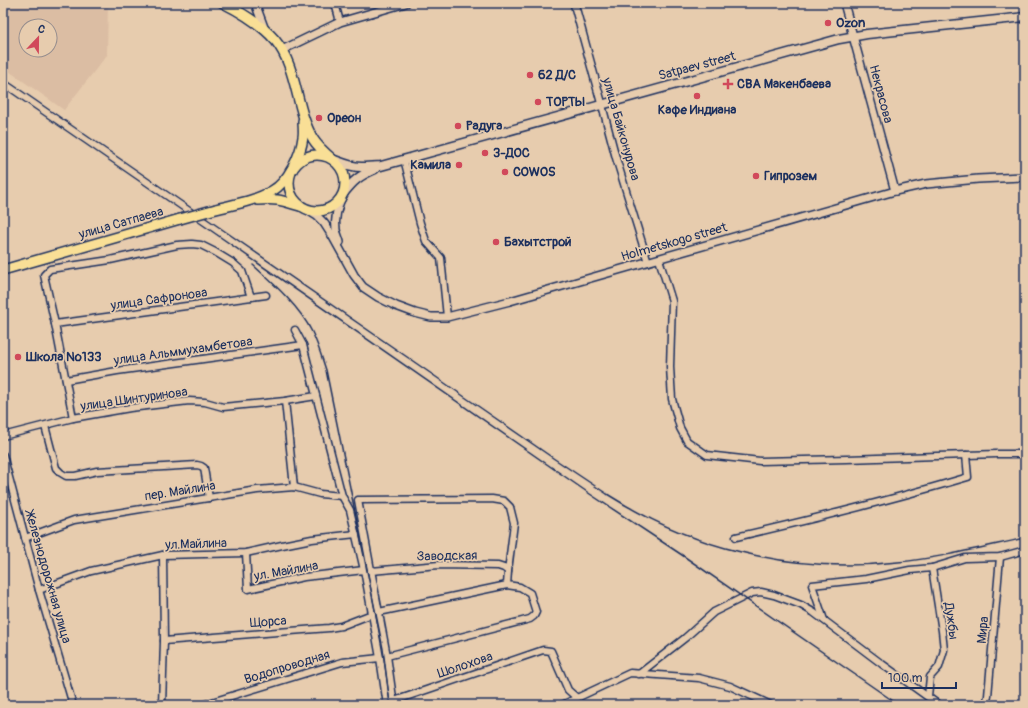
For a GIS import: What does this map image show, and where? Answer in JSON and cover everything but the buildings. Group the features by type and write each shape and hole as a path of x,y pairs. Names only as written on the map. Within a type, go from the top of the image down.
{"main road":[{"path":"223,3 248,17 265,30 282,50 294,82 303,116 314,140 344,172 345,187 343,194"},
{"name":"Satpaev street","path":"381,166 839,39 866,34 1025,17"},
{"path":"303,116 304,136 300,151 290,173 289,186 290,193 297,203 304,208"},
{"path":"246,201 273,191 298,162 308,156 320,154 355,167 364,168 381,166"},
{"path":"246,201 276,199 311,210 326,210 335,204 352,182 363,174 381,166"},
{"name":"улица Сатпаева","path":"3,270 246,201"}],"street":[{"path":"255,3 265,30"},
{"path":"335,3 340,22"},
{"path":"282,50 340,22 403,3"},
{"name":"улица Байконурова","path":"574,3 615,155 648,262"},
{"name":"Некрасова","path":"844,3 895,191"},
{"path":"404,159 426,241 441,258 447,317"},
{"name":"Holmetskogo street","path":"347,263 363,287 378,297 415,313 431,317 447,317 510,301 895,191 926,184 978,179 1025,177"},
{"path":"343,194 338,207 336,229 347,263"},
{"path":"304,208 317,216 324,223 347,263"},
{"path":"73,418 44,274 50,269 110,260 177,246 192,244 201,245 233,262 242,271 251,297"},
{"path":"659,259 672,301 670,367 672,399 680,428 687,441 707,455 760,460 1025,454"},
{"name":"улица Сафронова","path":"55,324 266,295"},
{"path":"295,330 303,345 342,496 350,510 387,656 394,703"},
{"name":"улица Альммухамбетова","path":"66,380 117,371 303,345"},
{"name":"улица Шинтуринова","path":"3,436 73,418 130,408 189,401 205,402 223,407 285,401 316,396"},
{"path":"285,401 294,487"},
{"path":"45,426 56,468 66,476 75,476 97,471 197,465 204,468 209,498"},
{"name":"Железнодорожная улица","path":"3,455 72,705"},
{"path":"736,537 834,514 968,477 966,455"},
{"name":"пер. Майлина","path":"25,538 74,520 257,490 294,487 320,494 342,496"},
{"path":"387,656 530,619 534,616 536,612 530,593 520,587 507,586 514,523 510,507 504,501 492,499 358,500 371,571 380,658 387,705"},
{"name":"ул.Майлина","path":"40,590 91,571 163,556 246,554 312,539 356,534"},
{"path":"824,620 812,586 866,579 910,570 932,568 965,558 1000,557 1025,550"},
{"name":"ул. Майлина","path":"246,554 248,589 304,577 364,570"},
{"path":"162,705 164,640 163,556"},
{"name":"Мира","path":"986,705 1000,557"},
{"name":"Заводская","path":"371,571 439,565 498,566 508,571"},
{"name":"Дужбы","path":"928,696 930,677 939,667 944,650 932,568"},
{"name":"Щорса","path":"164,640 341,626 376,613 507,586"},
{"path":"639,674 685,638 714,612 752,593 761,592 774,595 813,612 939,705"},
{"name":"Шолохова","path":"394,703 543,650 551,651 568,690 577,698"},
{"name":"Водопроводная","path":"202,705 342,662 380,658"},
{"path":"382,673 390,671"},
{"path":"566,704 630,673 699,678 730,686 771,705"}],"shaded area":[{"path":"3,3 108,3 107,55 64,110 3,67"}],"railway":[{"path":"3,78 553,458 623,504 672,529 706,542 760,556 780,560 839,565 878,564 930,558 1025,538"},
{"path":"3,87 590,494 682,555 899,705"},
{"path":"253,265 286,296 301,314 314,337 326,370 383,649 390,705"}],"place":[{"name":"Ozon","path":"828,23"},
{"name":"62 Д/С","path":"530,75"},
{"name":"СВА Макенбаева","path":"728,84"},
{"name":"Кафе Индиана","path":"697,96"},
{"name":"ТОРТЫ","path":"538,102"},
{"name":"Ореон","path":"319,118"},
{"name":"Радуга","path":"458,126"},
{"name":"3-ДОС","path":"485,153"},
{"name":"Камила","path":"459,165"},
{"name":"COWOS","path":"505,172"},
{"name":"Гипрозем","path":"756,176"},
{"name":"Бахытстрой","path":"496,242"},
{"name":"Школа №133","path":"18,357"}]}
